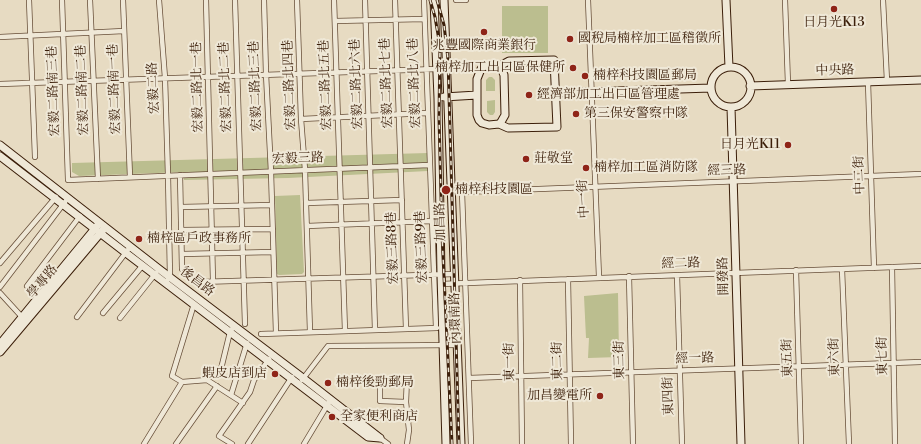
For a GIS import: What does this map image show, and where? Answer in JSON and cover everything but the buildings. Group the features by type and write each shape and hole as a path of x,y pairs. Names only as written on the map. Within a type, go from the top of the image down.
{"street":[{"path":"29,0 35,157"},
{"name":"宏毅二路南三巷","path":"62,0 68,180"},
{"name":"宏毅二路南二巷","path":"90,0 98,179"},
{"name":"宏毅二路南一巷","path":"123,0 130,177"},
{"name":"宏毅二路","path":"159,0 165,78 168,175"},
{"name":"宏毅二路北一巷","path":"206,0 213,281"},
{"name":"宏毅二路北二巷","path":"235,0 245,324"},
{"name":"宏毅二路北三巷","path":"264,0 276,333"},
{"name":"宏毅二路北四巷","path":"297,0 301,119 305,170 310,332"},
{"name":"宏毅二路北五巷","path":"334,0 345,330"},
{"name":"宏毅二路北六巷","path":"365,0 375,330"},
{"name":"宏毅二路北七巷","path":"395,0 401,166"},
{"name":"宏毅二路北八巷","path":"424,0 430,165"},
{"name":"加昌路","path":"434,0 438,98 437,275 441,284 439,328 444,346 446,444"},
{"name":"加昌路","path":"444,0 461,444"},
{"path":"456,0 466,0"},
{"name":"中一街","path":"588,0 599,277"},
{"path":"726,0 729,67"},
{"path":"785,0 788,84"},
{"path":"883,0 887,81"},
{"path":"335,22 424,19"},
{"path":"0,37 124,31"},
{"path":"554,60 556,93 557,127 508,128 499,124 489,125 482,123 479,120 477,79 481,69 485,67 498,67 509,61 554,60"},
{"path":"498,67 503,71 505,78 505,115 502,122 499,124"},
{"path":"729,67 737,68 742,71 748,77 750,86 748,97 744,102 737,106 731,107 722,105 715,100 711,83 716,74 729,67"},
{"path":"0,84 437,68"},
{"name":"中央路","path":"750,86 921,80"},
{"name":"中二街","path":"868,82 874,268"},
{"path":"556,93 711,88"},
{"path":"438,98 477,95"},
{"name":"開發路","path":"731,107 741,444"},
{"path":"301,119 428,113"},
{"name":"後昌路","path":"0,145 84,211 126,253 142,266 170,277 250,338 270,358"},
{"name":"後昌路","path":"0,156 79,217 100,228 147,259 165,283 246,344 270,358 380,441"},
{"name":"宏毅三路","path":"68,180 430,165"},
{"name":"宏毅三路9巷","path":"430,165 439,328"},
{"name":"宏毅三路8巷","path":"401,166 406,329"},
{"name":"經三路","path":"462,192 921,174"},
{"path":"165,283 170,277 168,175"},
{"path":"180,175 182,269"},
{"path":"0,263 60,192"},
{"name":"內環南路","path":"462,192 471,444"},
{"path":"0,287 68,198"},
{"path":"306,203 402,200"},
{"path":"181,207 272,205"},
{"path":"27,286 84,211"},
{"path":"307,226 432,221"},
{"name":"學專路","path":"0,344 100,228"},
{"name":"學專路","path":"0,352 100,228"},
{"path":"181,230 273,229"},
{"path":"77,317 130,247"},
{"path":"182,254 213,252 274,252"},
{"path":"103,313 147,259"},
{"name":"經二路","path":"441,284 921,266"},
{"name":"東七街","path":"892,267 895,444"},
{"name":"東六街","path":"842,269 849,444"},
{"name":"東五街","path":"796,270 800,366 801,444"},
{"path":"120,318 157,272"},
{"path":"200,282 455,274"},
{"name":"東四街","path":"677,275 682,444"},
{"name":"東三街","path":"629,276 633,444"},
{"name":"東二街","path":"568,279 571,444"},
{"name":"東一街","path":"520,280 522,444"},
{"path":"0,293 22,317"},
{"path":"198,298 193,304 172,376 182,382 207,380 243,403"},
{"path":"220,373 230,332 234,326"},
{"path":"260,334 439,328"},
{"path":"231,395 246,344 250,338"},
{"path":"301,381 328,346 458,345"},
{"path":"232,444 220,436 250,392 254,380 270,358"},
{"name":"經一路","path":"469,378 921,362"},
{"path":"248,444 293,375"},
{"path":"380,378 380,401 406,402"},
{"path":"406,378 408,430 407,444"},
{"path":"144,444 182,382"},
{"path":"178,443 217,386"},
{"path":"304,444 329,402"},
{"path":"380,441 388,444"}],"green space":[{"path":"502,6 548,6 548,53 502,53"},
{"path":"489,77 492,77 495,80 495,91 486,91 486,80"},
{"path":"495,100 495,112 493,115 490,115 487,112 487,101"},
{"path":"428,153 428,171 288,178 184,180 183,172 79,176 72,172 72,163"},
{"path":"300,195 304,272 302,274 279,275 277,274 275,196"},
{"path":"618,293 619,357 588,358 589,338 586,338 584,296"}],"railway":[{"path":"430,0 435,17 440,46 439,117 442,235 452,444"},
{"path":"437,0 444,25 448,59 459,444"}],"place":[{"name":"日月光K13","path":"834,9"},
{"name":"兆豐國際商業銀行","path":"484,32"},
{"name":"國稅局楠梓加工區稽徵所","path":"570,39"},
{"name":"楠梓加工出口區保健所","path":"573,68"},
{"name":"楠梓科技園區郵局","path":"585,76"},
{"name":"經濟部加工出口區管理處","path":"529,95"},
{"name":"第三保安警察中隊","path":"576,114"},
{"name":"日月光K11","path":"788,145"},
{"name":"莊敬堂","path":"526,159"},
{"name":"楠梓加工區消防隊","path":"586,168"},
{"name":"楠梓科技園區","path":"446,190"},
{"name":"楠梓區戶政事務所","path":"139,239"},
{"name":"蝦皮店到店","path":"275,374"},
{"name":"楠梓後勁郵局","path":"328,383"},
{"name":"加昌變電所","path":"600,396"},
{"name":"全家便利商店","path":"332,417"}]}
